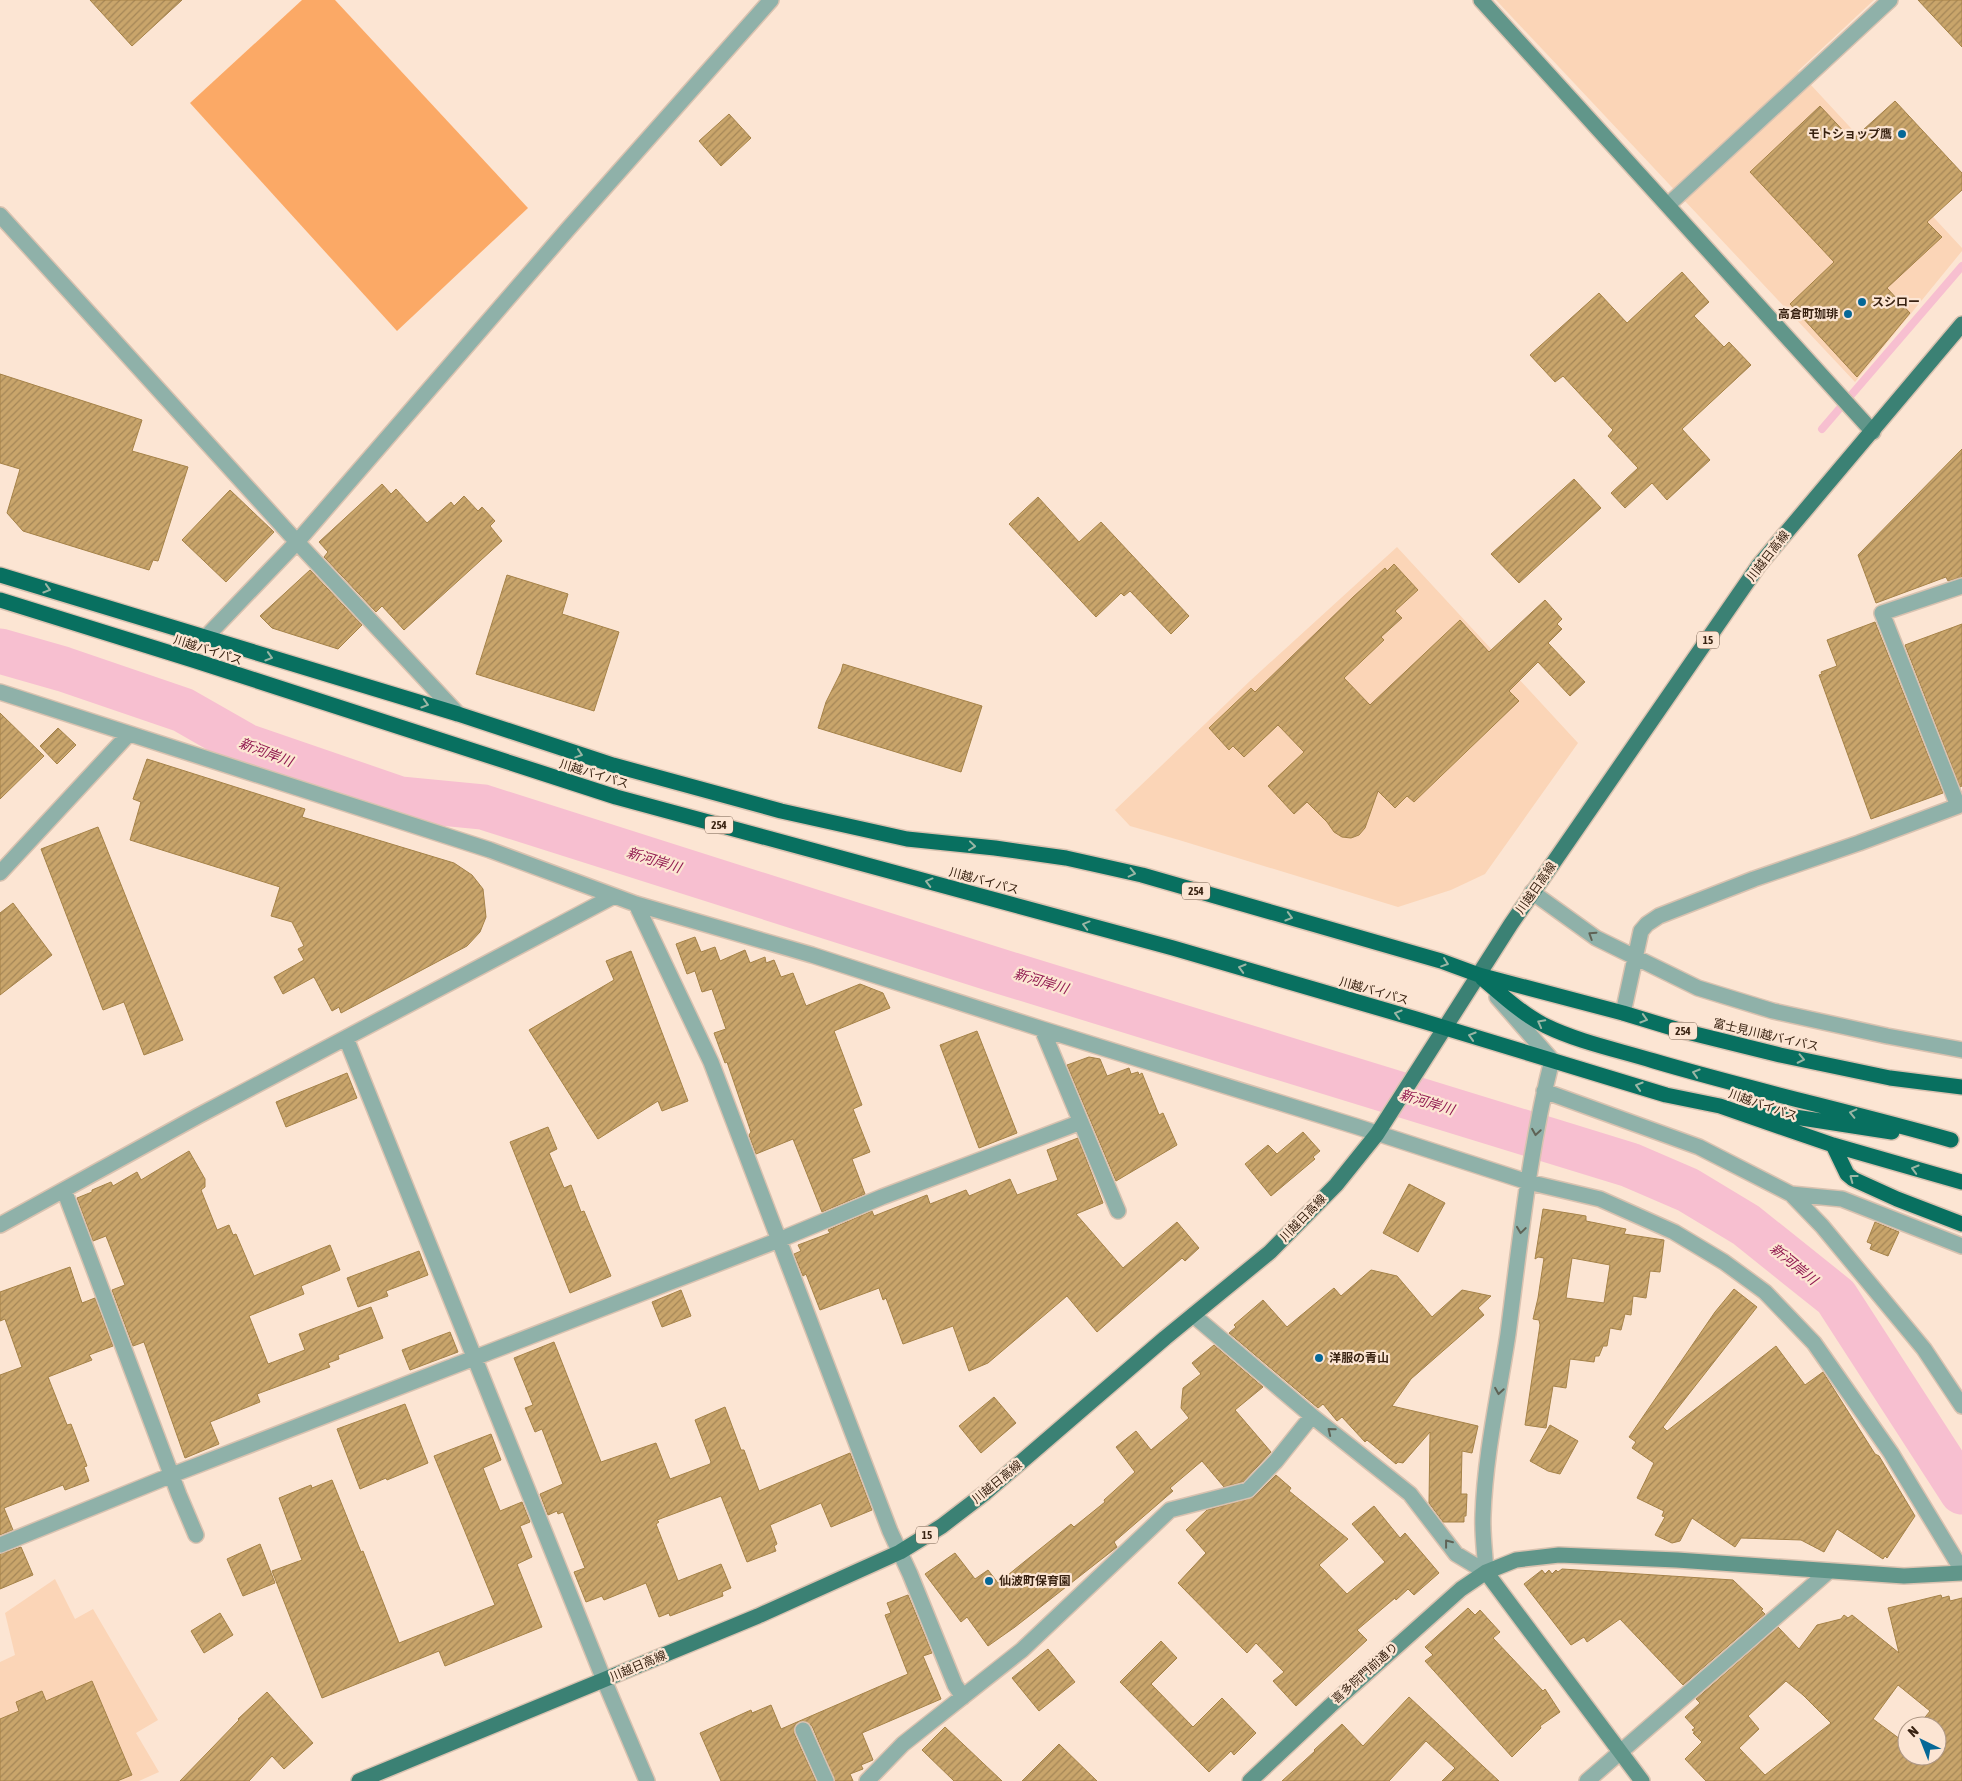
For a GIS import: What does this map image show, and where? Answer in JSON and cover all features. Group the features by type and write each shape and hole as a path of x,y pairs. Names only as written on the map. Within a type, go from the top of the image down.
{"highway":[{"name":"川越バイパス","path":"0,575 458,714 613,765 781,811 907,839 995,848 1057,857 1142,875 1431,958 1479,975"},
{"name":"川越バイパス","path":"0,600 193,660 616,797 1173,948 1666,1095 1720,1106 1833,1145 1962,1182"},
{"name":"富士見川越バイパス","path":"1479,975 1780,1055 1890,1078 1962,1087"},
{"path":"1479,975 1526,1015 1546,1026 1575,1037 1723,1082 1861,1115 1956,1141"},
{"name":"254","path":"1890,1078 1962,1096"},
{"name":"254","path":"1720,1106 1956,1141"},
{"path":"1833,1145 1847,1174 1852,1180 1962,1224"}],"main road":[{"name":"川越日高線","path":"359,1781 758,1616 900,1552 942,1526 985,1493 1193,1315 1270,1252 1336,1185 1386,1121 1532,892 1760,565 1962,324"}],"street":[{"path":"206,638 297,542 568,229 771,0"},
{"path":"1481,0 1873,432"},
{"path":"1668,206 1890,0"},
{"path":"0,215 297,542 458,714"},
{"path":"1623,1013 1641,931 1647,924 1660,916 1754,879 1860,843 1960,805 1882,613 1962,586"},
{"path":"0,692 128,735 490,850 636,904 812,955 1528,1182 1600,1199 1627,1210 1674,1232 1724,1262 1765,1292 1814,1343 1892,1453 1962,1571"},
{"path":"0,873 128,735"},
{"path":"1532,892 1596,938 1635,959 1698,988 1773,1011 1962,1050"},
{"path":"0,1225 614,896"},
{"path":"636,904 711,1062 890,1531 955,1685 963,1697"},
{"path":"1479,975 1552,1060 1543,1097 1528,1182 1507,1340 1488,1461 1483,1516 1486,1572"},
{"path":"1042,1029 1118,1211"},
{"path":"346,1038 604,1680 647,1781"},
{"path":"1543,1097 1699,1147 1791,1194 1822,1226 1918,1342 1962,1406"},
{"path":"0,1546 172,1475 779,1240 882,1197 1081,1122"},
{"path":"64,1190 196,1535"},
{"path":"1791,1194 1842,1199 1962,1246"},
{"path":"1193,1315 1312,1416 1410,1494 1456,1554 1486,1572 1642,1781"},
{"path":"867,1781 903,1744 1022,1650 1170,1510 1248,1490 1276,1461 1312,1416"},
{"name":"喜多院門前通り","path":"1250,1781 1460,1588 1486,1572 1516,1560 1559,1555 1677,1560 1904,1576 1962,1571"},
{"path":"1587,1781 1830,1571"},
{"path":"803,1730 826,1781"}],"shaded area":[{"path":"302,0 335,0 528,208 397,331 190,103"},
{"path":"1496,0 1874,0 1798,71 1962,248 1962,251 1855,382"},
{"path":"1397,547 1578,743 1485,874 1451,890 1398,907 1130,826 1115,810 1251,680"},
{"path":"55,1579 75,1619 93,1609 158,1720 136,1733 159,1772 139,1781 0,1781 0,1662 15,1655 5,1613"}],"building":[{"path":"90,0 182,0 132,46"},
{"path":"1918,0 1962,0 1962,47"},
{"path":"1895,101 1962,173 1962,190 1927,222 1942,237 1887,288 1910,313 1857,377 1790,304 1834,262 1750,172 1820,106 1852,140"},
{"path":"729,114 751,138 721,166 699,141"},
{"path":"1682,272 1709,302 1694,316 1724,347 1729,342 1751,365 1682,429 1710,460 1667,500 1652,483 1625,508 1611,493 1638,468 1608,436 1613,430 1563,376 1555,382 1530,355 1599,293 1627,323"},
{"path":"0,374 142,420 132,451 188,467 158,561 153,560 149,570 23,531 7,513 20,469 0,463"},
{"path":"1962,449 1962,577 1948,581 1946,577 1876,603 1858,555"},
{"path":"1574,479 1601,508 1519,583 1491,554"},
{"path":"382,484 391,494 396,489 427,523 451,502 454,506 464,496 478,511 482,507 495,521 490,526 502,541 404,630 382,606 376,612 324,557 328,552 319,542"},
{"path":"230,490 274,532 226,582 182,540"},
{"path":"1038,497 1079,542 1101,522 1189,616 1171,634 1130,591 1124,596 1121,593 1096,617 1009,524"},
{"path":"1394,564 1418,590 1395,611 1402,618 1381,637 1384,640 1344,678 1370,705 1460,620 1489,652 1545,600 1562,619 1557,624 1562,629 1548,643 1585,682 1570,696 1538,662 1509,691 1519,701 1414,802 1407,796 1395,808 1378,791 1365,828 1359,835 1351,838 1342,837 1334,832 1307,802 1294,814 1268,786 1304,752 1278,725 1244,757 1233,746 1229,750 1209,728 1251,688 1255,692 1353,597 1385,568 1387,571"},
{"path":"310,570 362,625 338,649 272,628 260,616"},
{"path":"507,575 568,594 562,614 619,632 594,711 476,674"},
{"path":"1875,622 1943,793 1871,819 1819,675 1822,674 1821,672 1837,666 1827,640"},
{"path":"1962,624 1962,786 1960,787 1905,645"},
{"path":"843,664 982,706 961,772 818,728 826,702"},
{"path":"0,713 44,756 0,799"},
{"path":"58,728 76,745 57,764 40,746"},
{"path":"147,759 305,809 302,817 454,863 472,875 483,889 486,917 480,932 467,946 341,1013 339,1007 332,1011 314,977 283,994 274,977 304,960 298,949 304,946 292,922 271,916 280,887 130,840 141,802 133,799"},
{"path":"98,827 183,1040 144,1055 124,1002 103,1010 41,849"},
{"path":"13,903 52,955 0,995 0,913"},
{"path":"695,937 701,952 715,947 720,961 745,950 750,963 765,957 766,963 774,960 781,977 793,973 806,1006 860,984 883,993 890,1008 834,1031 862,1105 853,1109 870,1152 852,1159 865,1194 822,1212 793,1139 756,1154 749,1135 751,1132 727,1062 725,1063 714,1033 726,1029 712,989 702,992 695,971 687,974 676,944"},
{"path":"631,951 688,1101 662,1111 658,1101 598,1139 529,1030 614,980 606,961"},
{"path":"977,1031 1017,1133 979,1148 940,1045"},
{"path":"1089,1057 1100,1059 1107,1076 1129,1068 1131,1074 1138,1072 1139,1075 1142,1073 1159,1115 1163,1113 1177,1145 1116,1181 1067,1065"},
{"path":"347,1073 357,1098 286,1127 276,1102"},
{"path":"548,1127 557,1149 549,1153 564,1188 571,1185 581,1212 584,1211 611,1276 570,1293 510,1142"},
{"path":"1303,1132 1320,1151 1313,1157 1315,1159 1271,1196 1245,1164 1268,1145 1277,1154"},
{"path":"1078,1138 1103,1203 1076,1214 1123,1268 1177,1222 1199,1248 1185,1261 1182,1258 1097,1332 1067,1296 988,1363 969,1371 953,1326 903,1344 886,1298 883,1300 879,1288 820,1310 806,1274 803,1276 794,1254 801,1251 798,1245 830,1233 828,1230 872,1211 874,1216 927,1195 930,1204 966,1190 969,1196 1010,1179 1017,1195 1058,1180 1047,1150"},
{"path":"189,1151 205,1179 205,1187 201,1190 217,1230 229,1225 233,1235 236,1234 254,1276 330,1245 340,1270 301,1286 304,1294 249,1316 268,1364 305,1350 299,1334 371,1307 383,1338 338,1355 339,1359 328,1363 330,1367 257,1394 260,1402 210,1422 219,1444 185,1458 144,1342 133,1346 112,1290 125,1285 106,1236 93,1241 77,1198 111,1182 113,1186 137,1172 141,1180"},
{"path":"1409,1184 1445,1203 1418,1252 1383,1233"},
{"path":"1543,1209 1586,1216 1586,1221 1626,1229 1624,1234 1664,1240 1660,1272 1650,1271 1646,1298 1633,1296 1631,1315 1625,1314 1621,1330 1610,1328 1607,1346 1603,1346 1599,1356 1595,1356 1594,1362 1570,1359 1566,1388 1553,1386 1546,1428 1525,1425 1540,1325 1539,1320 1533,1319 1544,1258 1538,1257 1535,1259","holes":["1572,1258 1610,1265 1604,1303 1566,1298"]},
{"path":"1875,1222 1899,1232 1888,1256 1870,1249 1872,1244 1867,1242"},
{"path":"419,1251 428,1275 386,1291 388,1296 358,1307 347,1278"},
{"path":"70,1267 82,1303 95,1298 113,1346 89,1355 92,1360 48,1377 67,1425 71,1424 87,1466 84,1467 89,1481 65,1490 63,1485 4,1508 13,1530 0,1535 0,1375 22,1367 5,1319 0,1321 0,1292"},
{"path":"1371,1270 1397,1276 1432,1317 1462,1290 1491,1296 1478,1308 1484,1315 1411,1379 1392,1406 1478,1426 1472,1453 1462,1451 1461,1494 1467,1494 1464,1522 1443,1522 1429,1503 1430,1432 1403,1463 1398,1462 1396,1464 1367,1440 1365,1442 1342,1417 1337,1421 1323,1404 1318,1408 1229,1333 1236,1327 1234,1325 1263,1300 1287,1327 1334,1288 1341,1296"},
{"path":"1734,1289 1757,1307 1663,1427 1667,1431 1776,1346 1805,1385 1823,1372 1875,1454 1879,1456 1915,1516 1887,1558 1885,1556 1883,1559 1837,1529 1824,1552 1801,1540 1741,1538 1735,1547 1692,1518 1680,1541 1672,1543 1655,1535 1665,1517 1662,1516 1664,1511 1637,1498 1654,1463 1632,1448 1636,1442 1629,1437 1715,1312"},
{"path":"681,1290 691,1316 662,1327 652,1302"},
{"path":"450,1332 458,1352 410,1370 402,1350"},
{"path":"554,1342 601,1462 656,1443 670,1479 710,1464 711,1462 695,1420 725,1407 759,1491 850,1453 872,1510 831,1527 821,1503 770,1525 777,1544 774,1546 776,1551 747,1562 721,1496 657,1520 659,1522 656,1524 678,1581 721,1564 731,1588 722,1592 723,1596 670,1616 669,1613 659,1617 646,1583 604,1600 602,1596 586,1602 574,1572 585,1568 563,1512 558,1514 557,1511 548,1515 540,1494 563,1484 542,1429 535,1432 525,1408 533,1405 514,1358"},
{"path":"1214,1345 1263,1387 1235,1410 1271,1452 1243,1482 1224,1487 1202,1461 1170,1488 1173,1491 1114,1542 1117,1547 988,1646 967,1617 961,1622 925,1574 955,1553 975,1579 988,1570 998,1583 1071,1524 1074,1527 1105,1502 1104,1500 1135,1472 1116,1447 1136,1431 1151,1450 1189,1418 1181,1408 1183,1388 1201,1374 1192,1363"},
{"path":"994,1397 1016,1423 981,1453 959,1426"},
{"path":"405,1404 428,1463 360,1489 337,1429"},
{"path":"1550,1425 1578,1441 1560,1474 1548,1471 1530,1461"},
{"path":"491,1434 501,1460 483,1468 500,1511 522,1502 530,1522 520,1526 532,1557 517,1564 542,1627 445,1666 439,1651 322,1698 272,1571 302,1560 279,1498 311,1485 312,1488 332,1480 361,1552 363,1551 399,1643 495,1605 434,1456"},
{"path":"1276,1475 1291,1488 1289,1491 1348,1539 1319,1565 1347,1594 1385,1562 1352,1524 1374,1506 1400,1538 1405,1533 1439,1573 1414,1595 1408,1589 1396,1600 1395,1598 1357,1630 1367,1640 1296,1706 1273,1681 1284,1672 1256,1643 1247,1653 1178,1583 1206,1553 1186,1530 1207,1510 1254,1497"},
{"path":"260,1544 275,1583 243,1596 227,1559"},
{"path":"21,1547 33,1575 0,1589 0,1554"},
{"path":"1562,1569 1733,1580 1763,1609 1761,1610 1765,1614 1683,1685 1620,1619 1587,1642 1584,1637 1571,1645 1524,1584 1542,1570 1545,1574 1549,1570 1552,1574 1556,1570 1558,1572"},
{"path":"908,1595 932,1653 923,1656 941,1699 862,1733 873,1760 861,1765 863,1769 850,1774 853,1781 835,1781 812,1726 803,1721 796,1724 794,1733 816,1781 721,1781 700,1733 751,1710 752,1713 771,1705 781,1729 908,1674 885,1615 891,1613 887,1603"},
{"path":"1941,1595 1942,1598 1949,1596 1950,1601 1962,1598 1962,1781 1706,1781 1685,1759 1702,1742 1693,1733 1695,1732 1692,1730 1695,1728 1685,1717 1700,1703 1696,1699 1778,1627 1799,1649 1817,1625 1841,1619 1844,1615 1848,1618 1852,1615 1899,1653 1888,1608","holes":["1786,1681 1831,1723 1765,1775 1739,1748 1759,1729 1748,1716"]},
{"path":"1468,1608 1475,1615 1480,1610 1500,1632 1493,1638 1543,1691 1545,1689 1560,1712 1540,1726 1541,1728 1512,1757 1425,1661 1433,1655 1425,1647"},
{"path":"220,1613 233,1635 204,1653 191,1631"},
{"path":"1161,1641 1177,1658 1151,1684 1193,1727 1222,1698 1256,1733 1234,1755 1231,1751 1209,1772 1120,1682"},
{"path":"1048,1649 1075,1682 1039,1711 1012,1678"},
{"path":"92,1681 132,1775 117,1781 0,1781 0,1719 19,1711 16,1702 42,1691 46,1701"},
{"path":"267,1692 313,1743 284,1769 272,1756 249,1781 180,1781 238,1719"},
{"path":"1409,1697 1499,1781 1442,1781 1455,1768 1426,1741 1389,1781 1282,1781 1342,1724 1363,1746"},
{"path":"945,1727 1002,1781 954,1781 922,1750"},
{"path":"1059,1744 1097,1781 1022,1781"}],"waterway":[{"path":"1822,429 1962,266"},
{"name":"新河岸川","path":"0,651 63,669 183,710 246,746 400,799 483,807 993,969 1630,1165 1688,1190 1746,1225 1836,1297 1962,1492"}],"place":[{"name":"モトショップ鷹","path":"1902,134"},
{"name":"スシロー","path":"1862,302"},
{"name":"高倉町珈琲","path":"1848,314"},
{"name":"洋服の青山","path":"1319,1358"},
{"name":"仙波町保育園","path":"989,1581"}]}
